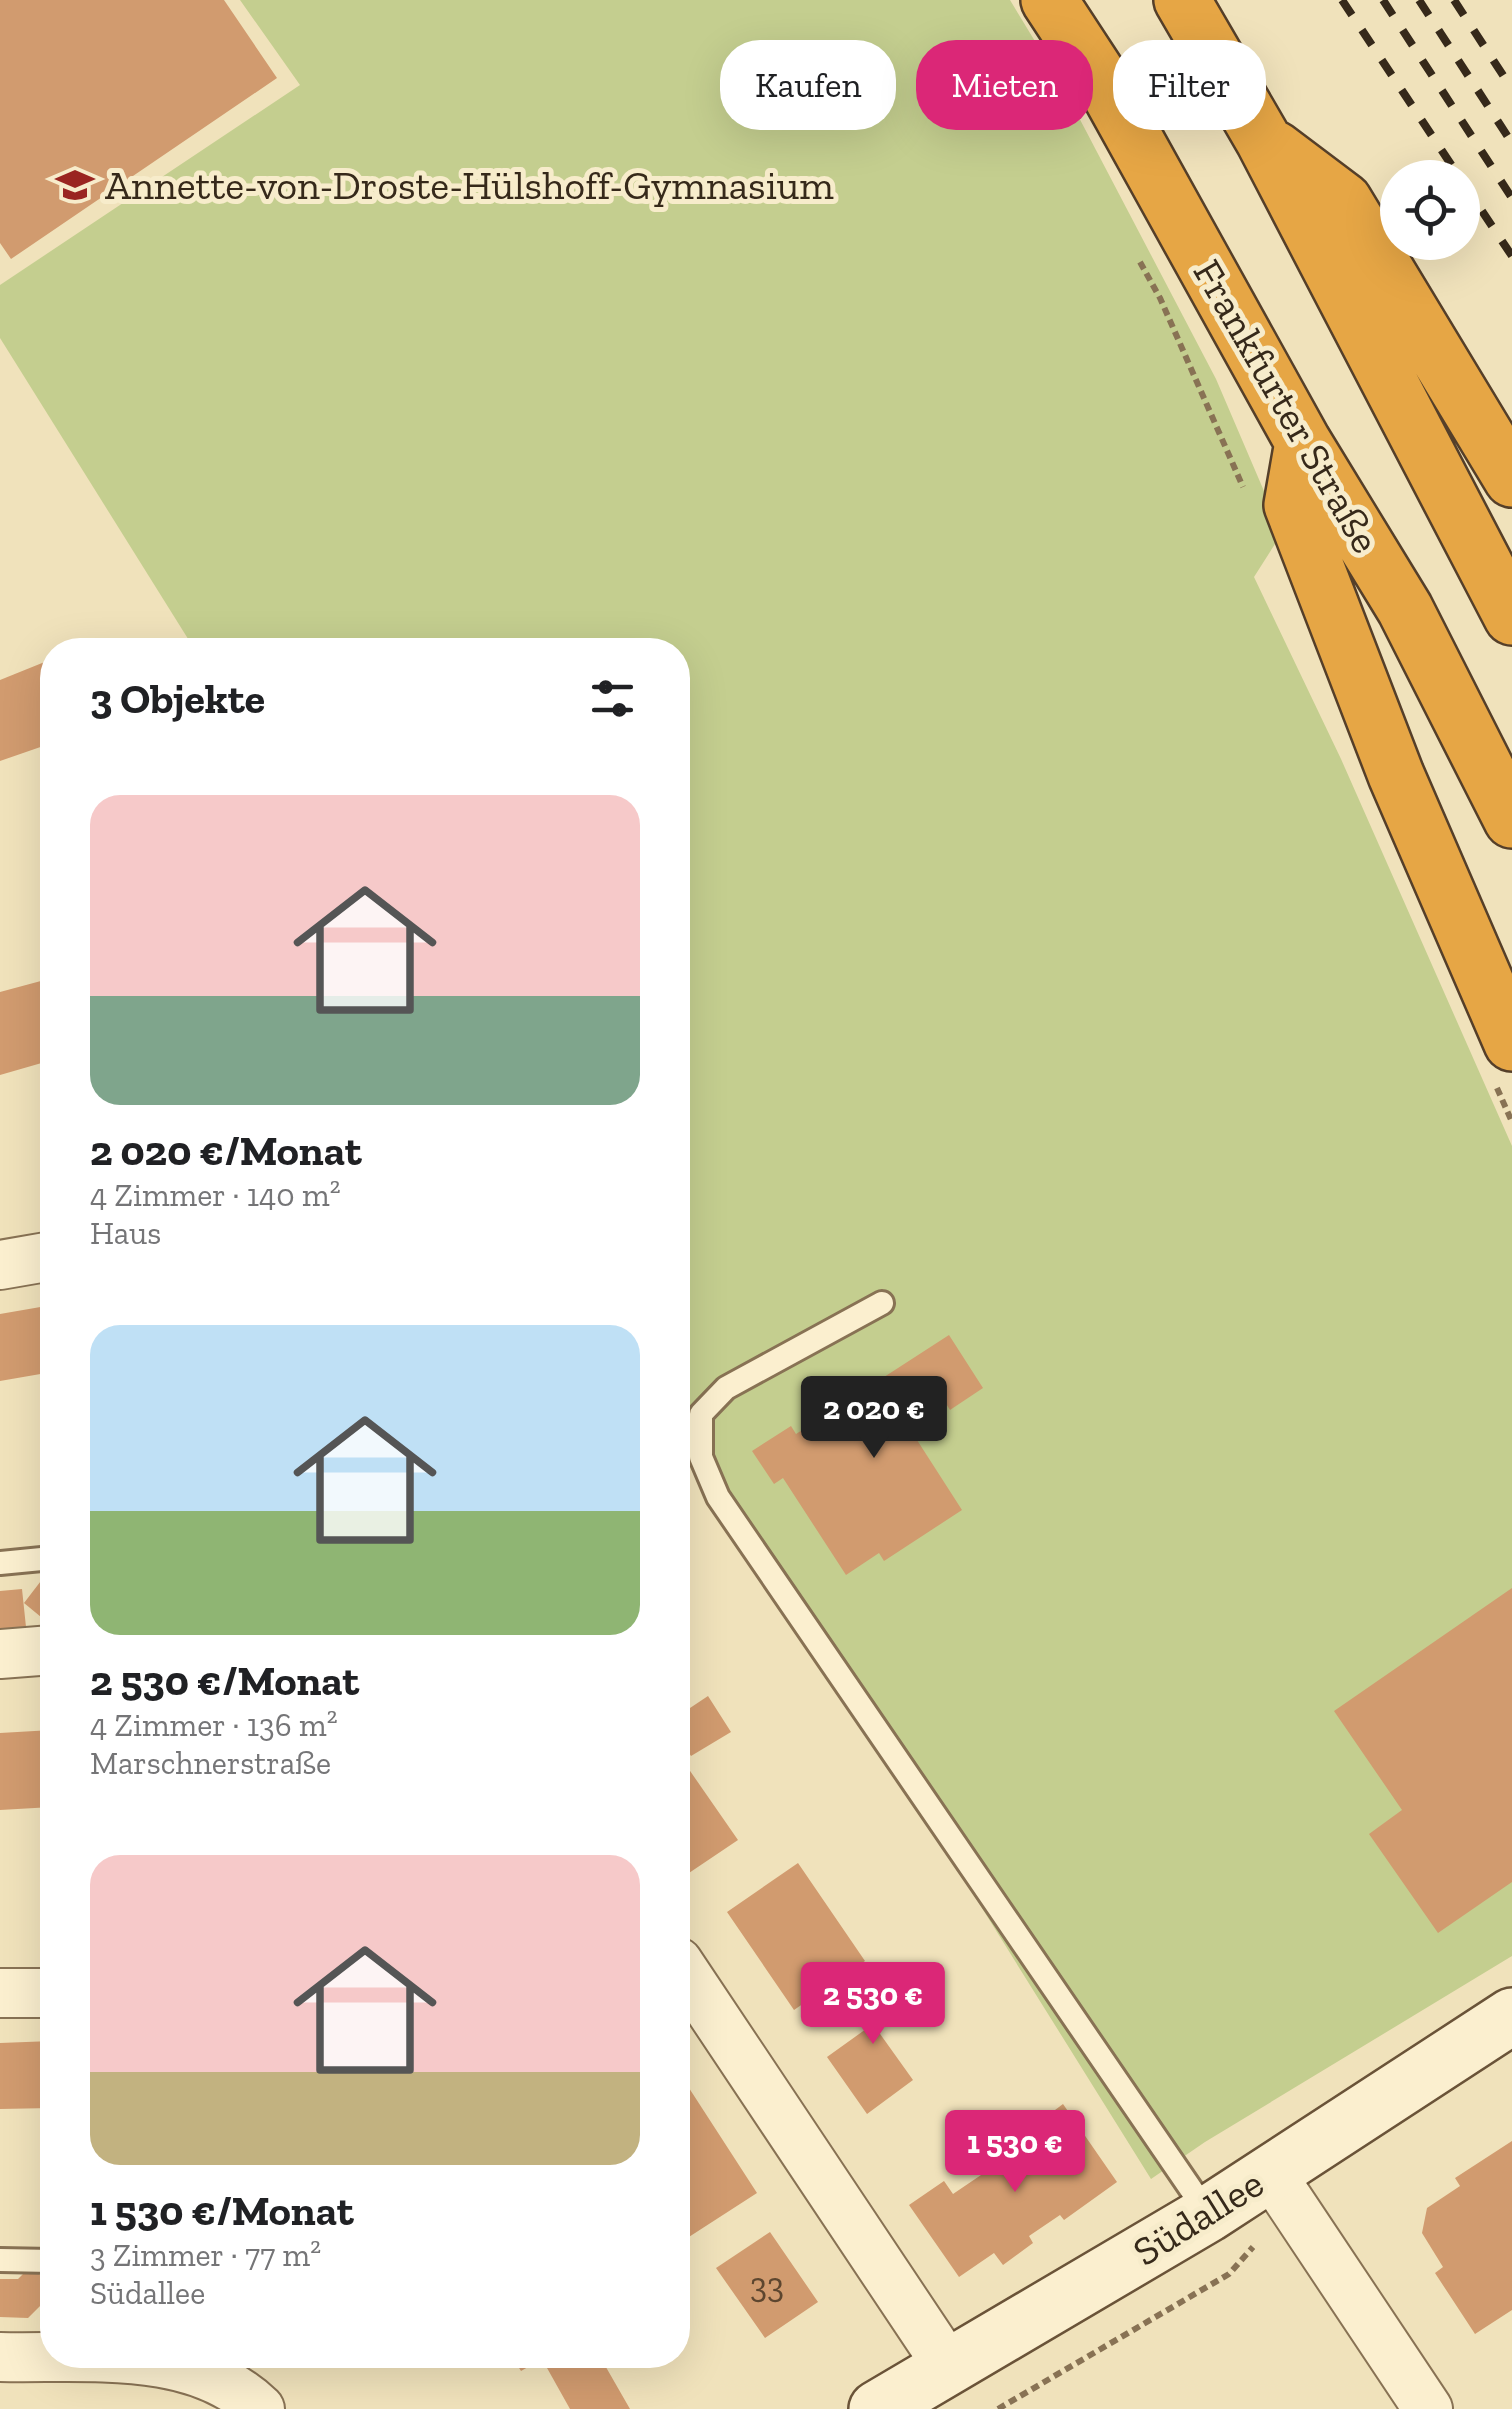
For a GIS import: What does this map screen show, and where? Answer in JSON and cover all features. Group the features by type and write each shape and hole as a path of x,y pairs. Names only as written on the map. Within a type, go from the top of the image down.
{"highway":[{"name":"Frankfurter Straße","path":"1048,0 1106,87 1302,442 1404,608 1512,820"},
{"path":"1182,0 1264,140 1512,617"},
{"path":"1264,140 1344,201 1512,480"},
{"path":"1302,442 1292,506 1396,775 1512,1044"}],"street":[{"path":"0,1265 40,1258"},
{"path":"0,1654 40,1651"},
{"path":"690,1980 949,2368"},
{"path":"0,1992 40,1992"},
{"name":"Südallee","path":"879,2409 1208,2214 1512,2016"},
{"path":"1270,2172 1428,2409"},
{"path":"0,2356 40,2357"},
{"path":"215,2368 260,2409"}],"lane":[{"path":"882,1303 726,1388 702,1414 702,1456 718,1497 1208,2214"},
{"path":"0,1563 40,1559"},
{"path":"0,2260 40,2260"}],"green space":[{"path":"240,0 1010,0 1034,40 916,40 916,130 1085,130 1216,379 1282,533 1254,577 1341,759 1512,1146 1512,1956 1205,2142 1151,2179 690,1440 690,638 188,638 0,338 0,285 300,85"}],"building":[{"name":"Annette-von-Droste-Hülshoff-Gymnasium","path":"0,0 224,0 277,78 11,259 0,243"},
{"path":"40,664 40,747 0,761 0,680"},
{"path":"40,981 40,1063 0,1075 0,992"},
{"path":"40,1307 40,1374 0,1381 0,1314"},
{"path":"949,1335 983,1388 950,1410 945,1402 908,1426 962,1510 884,1561 879,1553 846,1575 783,1478 774,1484 752,1451 791,1426 796,1434"},
{"path":"40,1582 40,1616 24,1603"},
{"path":"1512,1588 1512,1882 1438,1933 1369,1834 1402,1810 1334,1711"},
{"path":"22,1589 26,1627 0,1629 0,1591"},
{"path":"708,1696 731,1732 691,1756 690,1754 690,1708"},
{"path":"40,1731 40,1808 0,1810 0,1733"},
{"path":"690,1771 738,1840 690,1872"},
{"path":"798,1863 865,1961 794,2010 727,1912"},
{"path":"885,1968 907,2004 873,2024 851,1989"},
{"path":"873,2024 913,2080 867,2114 827,2057"},
{"path":"40,2041 40,2108 0,2109 0,2043"},
{"path":"690,2090 757,2193 690,2236"},
{"path":"1063,2104 1117,2182 1064,2220 1060,2215 1029,2236 1033,2243 1003,2265 994,2253 959,2277 909,2205 944,2181 953,2194 984,2173 977,2161 1008,2140 1014,2148 1043,2128 1039,2122"},
{"path":"1512,2141 1512,2310 1475,2334 1435,2273 1443,2267 1422,2233 1427,2208 1460,2186 1455,2178"},
{"path":"770,2232 818,2302 765,2338 716,2268"},
{"path":"23,2274 40,2275 40,2306 28,2318 0,2317 0,2279 18,2279"},
{"path":"547,2368 606,2368 630,2409 570,2409"}],"railway":[{"path":"1342,0 1448,160"},
{"path":"1383,0 1512,198"},
{"path":"1419,0 1512,143"},
{"path":"1454,0 1512,89"},
{"path":"1480,208 1512,256"}],"place":[{"name":"Annette-von-Droste-Hülshoff-Gymnasium","path":"75,185"}]}
